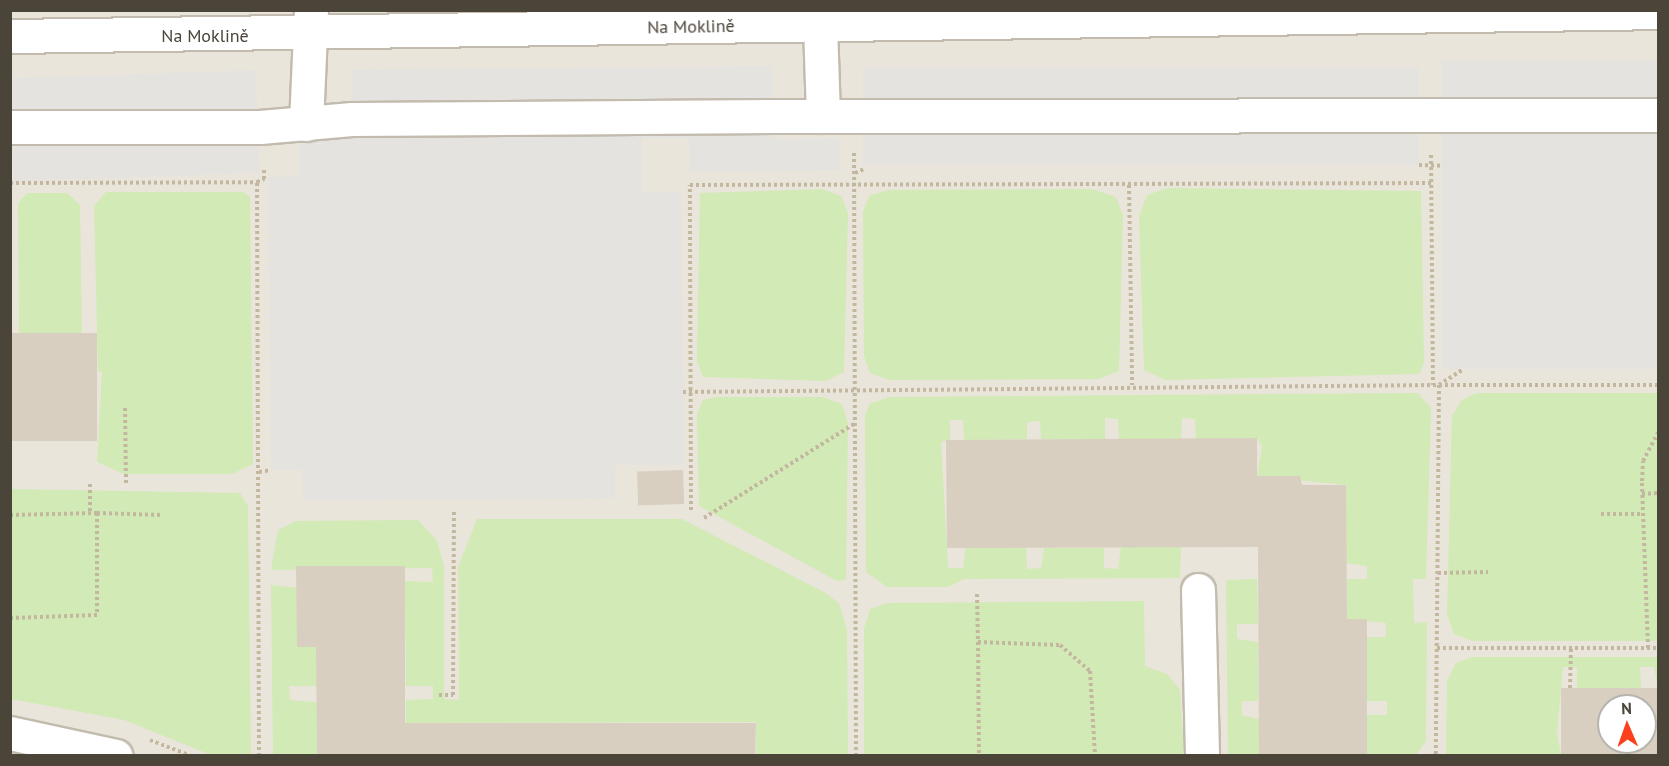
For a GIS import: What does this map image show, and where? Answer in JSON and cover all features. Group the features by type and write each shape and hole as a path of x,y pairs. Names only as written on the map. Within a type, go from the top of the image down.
{"street":[{"name":"Na Moklině","path":"10,36 310,23 820,25 1659,12"},
{"path":"306,124 310,23"},
{"path":"820,25 838,117"},
{"path":"10,127 838,117 1659,115"},
{"path":"1198,590 1202,756"},
{"path":"11,741 116,756"}],"path":[{"path":"1430,115 1438,573 1436,756"},
{"path":"838,117 855,173 856,756"},
{"path":"1419,165 1443,166"},
{"path":"855,173 864,169"},
{"path":"10,183 257,182"},
{"path":"691,510 690,185 1431,183"},
{"path":"1129,184 1131,385"},
{"path":"258,196 259,756"},
{"path":"1436,385 1462,370"},
{"path":"683,392 855,386 1659,386"},
{"path":"125,408 126,484"},
{"path":"704,518 855,424"},
{"path":"1648,648 1642,494 1643,461 1659,433"},
{"path":"259,472 271,470"},
{"path":"90,484 90,513"},
{"path":"1642,494 1659,493"},
{"path":"439,695 453,695 454,510"},
{"path":"10,515 90,513 162,515"},
{"path":"10,618 97,615 97,513"},
{"path":"1601,514 1643,514"},
{"path":"1438,573 1488,572"},
{"path":"977,594 979,753"},
{"path":"978,642 1034,641 1060,645 1080,657 1095,692 1095,756"},
{"path":"1437,648 1659,648"},
{"path":"1570,648 1570,688"}],"shaded area":[{"path":"10,11 1658,11 1658,755 11,755"},
{"path":"1442,61 1658,61 1658,369 1442,369"},
{"path":"772,66 773,139 839,138 840,170 690,172 689,138 642,138 642,193 681,192 684,465 615,465 615,498 303,501 302,470 271,470 268,177 300,177 299,140 352,139 351,70"},
{"path":"863,67 1419,67 1419,165 863,165"},
{"path":"256,70 260,173 14,182 10,79"}],"green space":[{"path":"1168,188 1421,191 1424,363 1419,374 1165,380 1144,370 1139,216 1147,195"},
{"path":"822,189 841,196 848,213 844,372 826,381 703,377 697,361 700,193"},
{"path":"1092,189 1116,197 1123,216 1119,371 1099,379 889,380 870,373 864,356 863,212 869,196 888,190"},
{"path":"106,192 243,192 250,197 253,464 232,474 124,474 97,462 102,372 98,371 94,206"},
{"path":"27,193 67,193 80,205 82,333 19,334 18,203"},
{"path":"1418,393 1431,408 1426,579 1413,579 1414,623 1427,622 1426,741 1416,755 1367,755 1367,715 1387,715 1387,701 1367,701 1367,637 1386,637 1386,623 1347,619 1347,579 1367,579 1367,566 1339,562 1346,485 1257,476 1262,447 1257,438 1196,439 1195,419 1182,418 1181,439 1119,439 1118,419 1105,418 1105,439 1041,439 1040,421 1027,422 1027,439 964,440 963,420 950,420 950,440 941,442 948,568 963,568 966,547 1026,547 1027,569 1041,568 1044,548 1104,548 1104,568 1118,569 1121,547 1181,547 1180,578 964,579 948,587 887,587 866,572 865,416 869,404 889,397"},
{"path":"1476,393 1658,393 1658,641 1472,641 1454,634 1447,615 1452,416 1462,400"},
{"path":"716,397 823,397 842,404 848,423 846,580 837,581 699,506 697,414 703,400"},
{"path":"11,489 240,493 248,506 251,755 211,755 124,720 11,699"},
{"path":"477,519 682,519 824,592 839,603 847,630 848,755 756,755 756,722 406,723 406,700 433,699 433,686 406,686 405,581 433,582 432,568 271,570 278,530 296,521 418,520 437,541 444,566 444,699 459,700 458,567"},
{"path":"1257,579 1258,624 1237,624 1237,639 1258,642 1258,701 1242,701 1242,715 1259,719 1259,755 1228,755 1226,580"},
{"path":"271,585 297,588 317,646 317,686 289,686 290,700 325,703 317,755 273,755"},
{"path":"1144,601 1145,666 1167,674 1180,690 1184,755 864,755 864,629 870,609 888,603"},
{"path":"1472,657 1658,657 1658,688 1654,667 1640,667 1641,688 1577,689 1577,667 1563,667 1557,732 1561,755 1446,756 1447,681 1456,663"}],"building":[{"path":"10,333 97,333 97,441 10,441"},
{"path":"1257,438 1257,476 1300,476 1302,485 1346,485 1347,619 1367,619 1367,756 1259,756 1258,547 947,548 946,440"},
{"path":"683,470 684,504 638,506 637,472"},
{"path":"296,566 405,566 405,723 756,723 755,756 317,756 316,647 297,647"},
{"path":"1561,688 1659,688 1659,756 1561,756"}]}
